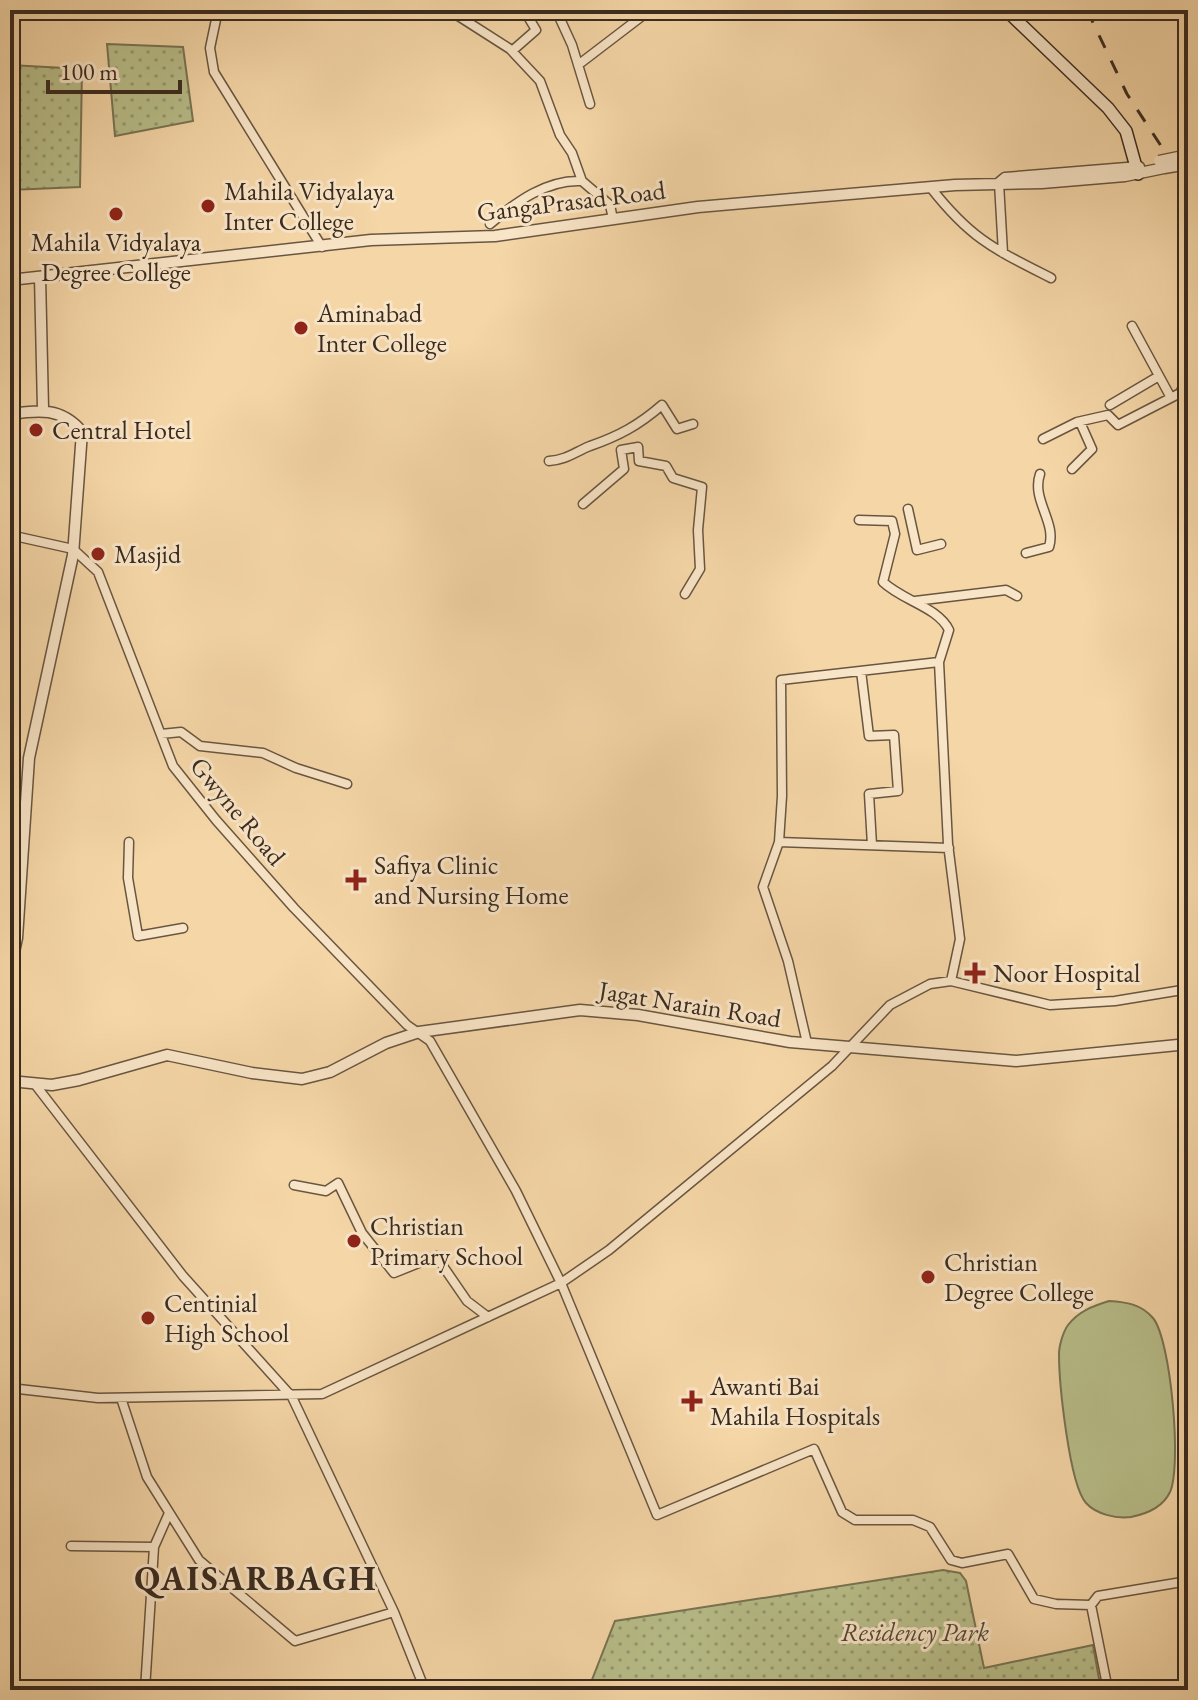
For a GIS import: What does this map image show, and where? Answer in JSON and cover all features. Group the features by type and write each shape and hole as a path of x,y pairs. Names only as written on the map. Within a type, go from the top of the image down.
{"main road":[{"path":"1006,10 1108,108 1126,131 1137,171"}],"street":[{"path":"218,10 210,48 214,72 322,247"},
{"path":"449,10 512,51 540,81 582,181 610,205 613,219"},
{"path":"512,51 536,30 524,10"},
{"path":"556,10 590,104"},
{"path":"578,65 650,10"},
{"path":"1161,165 1188,155"},
{"path":"1161,165 1188,164"},
{"name":"GangaPrasad Road","path":"10,280 371,240 495,236 698,207 999,183 1007,185 1137,171 1161,165"},
{"path":"490,224 523,198 551,186 582,181"},
{"path":"999,183 1003,253"},
{"path":"931,188 959,224 1003,253 1051,278"},
{"path":"40,277 43,409"},
{"path":"1132,326 1170,396"},
{"path":"1110,405 1159,376"},
{"path":"1043,439 1080,422 1108,415 1118,425 1184,390 1188,405"},
{"path":"549,461 565,460 617,437 662,405 677,429 693,424"},
{"path":"10,414 43,409 72,419 82,432 73,549 29,758 17,938 10,970"},
{"path":"1072,469 1092,449 1080,422"},
{"path":"583,504 624,469 617,437"},
{"path":"621,450 638,447 639,461 666,466 673,478 702,487 698,530 700,569 685,594"},
{"path":"1026,553 1049,547 1052,538 1036,487 1040,474"},
{"path":"908,509 917,550 941,544"},
{"path":"859,520 892,521 895,534 883,582 899,596 944,619 949,630 939,662 949,848 960,939 951,981"},
{"path":"895,534 914,535"},
{"path":"10,535 73,549"},
{"name":"Gwyne Road","path":"73,549 98,572 173,766 294,908 407,1025 430,1041 516,1191 561,1283 657,1515 814,1449 842,1512 855,1520 913,1520 930,1527 951,1560 962,1563 1008,1554 1034,1599 1056,1604 1091,1605"},
{"path":"914,601 1006,590 1017,596"},
{"path":"807,1043 788,961 763,887 779,842 782,796 781,680 939,662"},
{"path":"861,671 869,736 894,735 898,791 869,794 872,845"},
{"path":"161,734 181,732 200,746 263,753 296,768 347,784"},
{"path":"129,842 128,878 138,936 183,928"},
{"path":"779,842 949,848"},
{"path":"10,1388 121,1398 292,1397 322,1394 561,1283 609,1250 811,1084 890,1005 930,984 951,981 1050,1005 1115,1001 1188,989"},
{"name":"Jagat Narain Road","path":"10,1081 79,1080 167,1055 252,1073 302,1079 330,1072 386,1043 419,1032 580,1010 638,1015 807,1043 1016,1061 1188,1044"},
{"path":"34,1083 183,1276 292,1397 394,1612 425,1690"},
{"path":"294,1185 326,1191 338,1183 362,1233 394,1273 436,1256 467,1301 488,1317"},
{"path":"121,1398 147,1477 199,1560 295,1641 394,1612"},
{"path":"145,1690 154,1547 169,1513"},
{"path":"71,1546 154,1547"},
{"path":"1108,1690 1091,1605 1098,1596 1188,1581"}],"green space":[{"path":"107,44 183,47 193,121 115,136"},
{"path":"10,65 82,69 80,187 10,190"},
{"path":"1109,1301 1133,1305 1153,1318 1165,1351 1173,1404 1175,1457 1170,1492 1154,1509 1131,1517 1107,1515 1086,1503 1075,1476 1063,1408 1059,1354 1064,1331 1082,1313"},
{"name":"Residency Park","path":"943,1570 960,1573 966,1581 984,1668 1093,1645 1101,1690 588,1690 615,1621"}],"railway":[{"path":"1087,10 1127,94 1188,187"}],"place":[{"name":"Mahila Vidyalaya Inter College","path":"208,206"},
{"name":"Mahila Vidyalaya Degree College","path":"116,214"},
{"name":"Aminabad Inter College","path":"301,328"},
{"name":"Central Hotel","path":"36,430"},
{"name":"Masjid","path":"98,554"},
{"name":"Safiya Clinic and Nursing Home","path":"356,880"},
{"name":"Noor Hospital","path":"975,973"},
{"name":"Christian Primary School","path":"354,1241"},
{"name":"Christian Degree College","path":"928,1277"},
{"name":"Centinial High School","path":"148,1318"},
{"name":"Awanti Bai Mahila Hospitals","path":"692,1401"}],"district":[{"name":"QAISARBAGH","path":"256,1578"}]}
